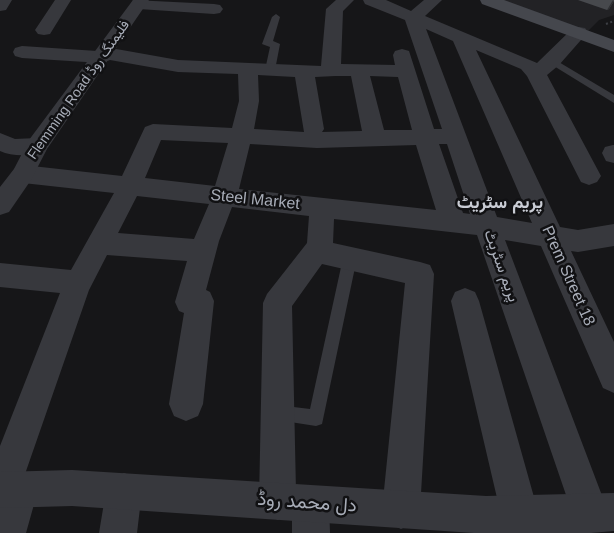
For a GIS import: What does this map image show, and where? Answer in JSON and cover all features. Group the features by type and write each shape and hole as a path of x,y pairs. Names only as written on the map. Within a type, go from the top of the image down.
{"main road":[{"path":"488,0 614,46"}],"street":[{"path":"0,6 4,0"},
{"path":"44,30 63,0"},
{"path":"329,70 332,63 335,9 346,0"},
{"path":"371,0 528,65 544,68"},
{"path":"413,18 434,0"},
{"path":"140,2 214,9"},
{"name":"Flemming Road فلیمنگ روڈ","path":"2,199 23,174 37,146 104,55 140,2"},
{"name":"پریم سٹریٹ","path":"413,18 487,226 602,513"},
{"path":"544,68 579,32"},
{"name":"Prem Street 18","path":"461,37 614,377"},
{"path":"22,52 104,55 178,66 328,72 329,70 359,70 404,63 453,222"},
{"path":"544,68 589,176"},
{"path":"186,404 200,301 189,302 203,251 224,197 259,69"},
{"path":"359,70 375,138"},
{"path":"304,71 313,129"},
{"path":"7,533 7,490 78,283 130,186 153,132 317,140 455,136"},
{"path":"0,141 12,147 37,146"},
{"name":"Steel Market","path":"23,174 487,226 578,241 614,235"},
{"path":"300,513 277,413 277,303 320,246 322,207"},
{"path":"99,243 203,251"},
{"path":"316,251 420,274 401,510"},
{"path":"0,275 78,283"},
{"path":"466,301 520,515"},
{"name":"دل محمد روڈ","path":"7,490 72,488 124,491 300,513 401,510 520,515 602,513"},
{"path":"118,533 124,491"}],"lane":[{"path":"259,69 275,44 267,44 276,17"},
{"path":"544,68 614,100"},
{"path":"277,413 316,418 350,258"}],"shaded area":[{"path":"493,0 614,0 614,15 599,20 586,33"}],"district":[{"name":"پریم سٹریٹ","path":"500,203"}]}
